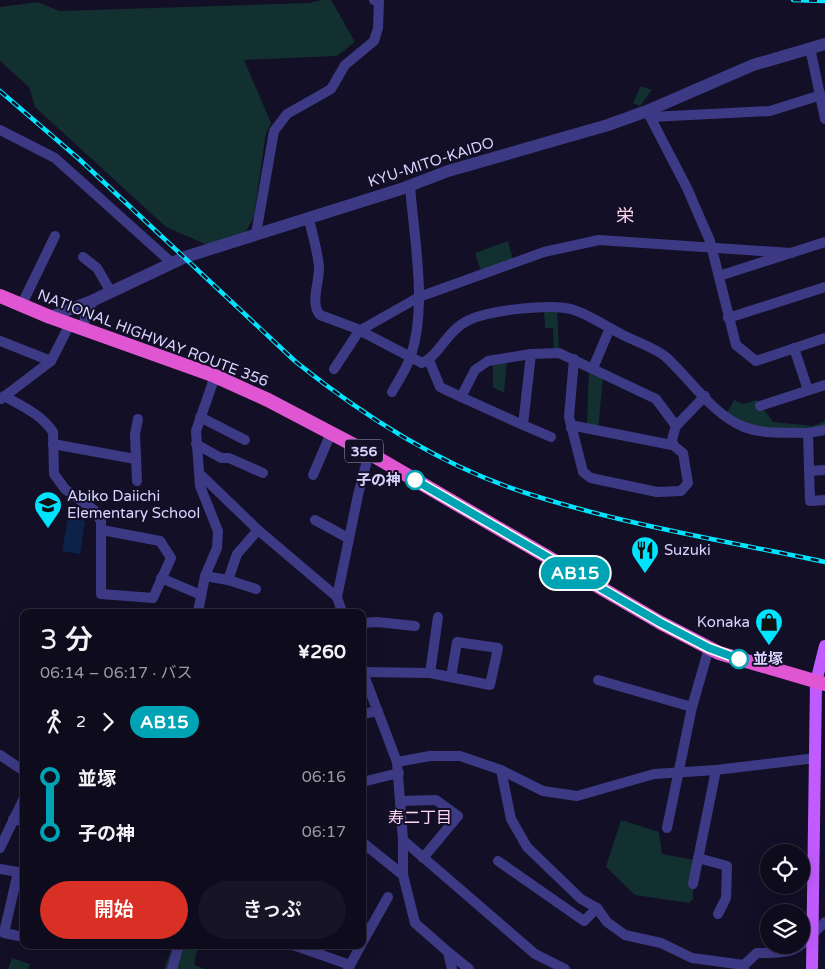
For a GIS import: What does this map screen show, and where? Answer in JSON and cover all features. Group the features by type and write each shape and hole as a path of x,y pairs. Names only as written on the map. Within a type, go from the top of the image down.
{"highway":[{"name":"NATIONAL HIGHWAY ROUTE 356","path":"0,296 50,317 215,376 268,400 369,454 661,623 709,648 750,663 820,683"}],"main road":[{"path":"812,969 816,758 820,683 825,646"}],"street":[{"path":"256,234 274,131 288,114 331,89 345,65 374,41 378,28 379,1 374,0"},
{"name":"KYU-MITO-KAIDO","path":"50,317 94,300 172,263 256,234 410,186 448,171 649,114 720,78 825,44"},
{"path":"810,48 825,119"},
{"path":"821,95 770,111 649,114 688,188 712,248 736,345 753,360 825,338"},
{"path":"0,130 55,158 172,263"},
{"path":"392,392 410,358 419,320 419,297 410,186"},
{"path":"309,219 319,267 316,312 359,331 422,363 429,360 450,333 469,320 530,308 557,306 574,310 665,356 722,415 744,427 765,434 786,432 808,433 825,430"},
{"path":"22,306 55,236"},
{"path":"334,369 359,331 419,297 544,252 600,240 791,253"},
{"path":"719,276 825,242"},
{"path":"83,257 97,268 111,292"},
{"path":"728,318 825,287"},
{"path":"2,398 51,361 94,300"},
{"path":"593,368 610,328"},
{"path":"0,341 51,361"},
{"path":"794,348 808,390"},
{"path":"461,397 475,370 488,361 532,354 560,353 656,399 676,426"},
{"path":"523,425 532,354"},
{"path":"571,428 575,426 672,445 683,453 688,483 681,491 657,492 591,478 583,472 579,449 571,428 569,417 574,359"},
{"path":"429,360 440,387 551,437"},
{"path":"199,609 205,576 218,548 218,531 200,486 196,444 196,431 215,376"},
{"path":"760,406 825,384"},
{"path":"672,445 676,426 705,396"},
{"path":"2,398 26,408 44,421 53,432 54,474 65,489 94,510 101,521 100,594 153,598 170,558 160,541 102,530"},
{"path":"200,417 245,440"},
{"path":"137,480 135,459 138,419"},
{"path":"313,475 331,433"},
{"path":"808,433 810,501 825,500"},
{"path":"53,444 135,459"},
{"path":"196,444 221,458 229,458 263,473"},
{"path":"336,597 348,538 369,454"},
{"path":"809,471 825,470"},
{"path":"200,474 258,530 336,597 341,609"},
{"path":"315,520 348,538"},
{"path":"228,580 237,554 258,530"},
{"path":"205,576 228,580 256,589"},
{"path":"161,578 201,596"},
{"path":"430,673 438,617"},
{"path":"366,623 415,626"},
{"path":"366,671 430,673 451,678 490,685 498,648 457,642 451,678"},
{"path":"667,828 692,707 709,648"},
{"path":"366,679 398,762 403,840 403,875 414,923 469,969"},
{"path":"598,680 692,707"},
{"path":"366,713 378,711"},
{"path":"0,755 20,768"},
{"path":"398,762 430,756 460,756 501,770 543,791 577,796 654,774 716,770 816,758"},
{"path":"501,770 511,819 527,847 581,899 597,908 607,922 625,935 661,943 692,958 744,967 757,953 788,953 798,948 825,922"},
{"path":"693,884 716,770"},
{"path":"366,781 399,773"},
{"path":"400,801 436,800 458,816 423,858"},
{"path":"0,848 20,806"},
{"path":"13,819 20,821"},
{"path":"403,840 535,954 565,969"},
{"path":"366,845 403,875"},
{"path":"698,858 727,866 726,898 718,914"},
{"path":"498,861 584,920 597,908"},
{"path":"0,870 18,872 4,933 20,936"},
{"path":"366,937 388,897"},
{"path":"172,969 178,949"},
{"path":"303,949 349,967 359,949"},
{"path":"448,952 452,969"}],"green space":[{"path":"331,0 355,42 337,56 244,60 271,123 266,133 254,216 246,232 210,246 166,227 35,107 29,87 0,61 0,7 38,2 59,11 309,3"},
{"path":"641,86 652,90 640,106 633,103"},
{"path":"508,241 513,260 481,271 475,253"},
{"path":"557,309 559,353 554,353 553,328 545,328 544,310"},
{"path":"507,360 504,393 493,387 493,363"},
{"path":"589,366 603,377 598,431 587,428"},
{"path":"734,400 743,404 757,400 773,422 813,426 825,421 825,430 765,434 725,417"},
{"path":"621,820 659,832 662,854 694,860 693,899 689,903 635,895 606,867"},
{"path":"172,949 197,949 194,965 204,969 164,969"},
{"path":"12,958 30,964 28,969 8,969"}],"water":[{"path":"68,518 85,521 80,554 62,551"}],"railway":[{"path":"793,0 825,1"},
{"path":"0,91 79,159 296,362 350,402 406,439 466,470 497,483 565,505 639,524 825,562"}],"bus line":[{"name":"AB15","path":"415,480 661,623 719,653 739,659"}],"place":[{"name":"子の神","path":"415,480"},
{"name":"Abiko Daiichi Elementary School","path":"48,529"},
{"name":"Suzuki","path":"645,574"},
{"name":"Konaka","path":"769,646"},
{"name":"並塚","path":"739,659"}],"district":[{"name":"栄","path":"625,216"},
{"name":"寿二丁目","path":"420,818"}]}
